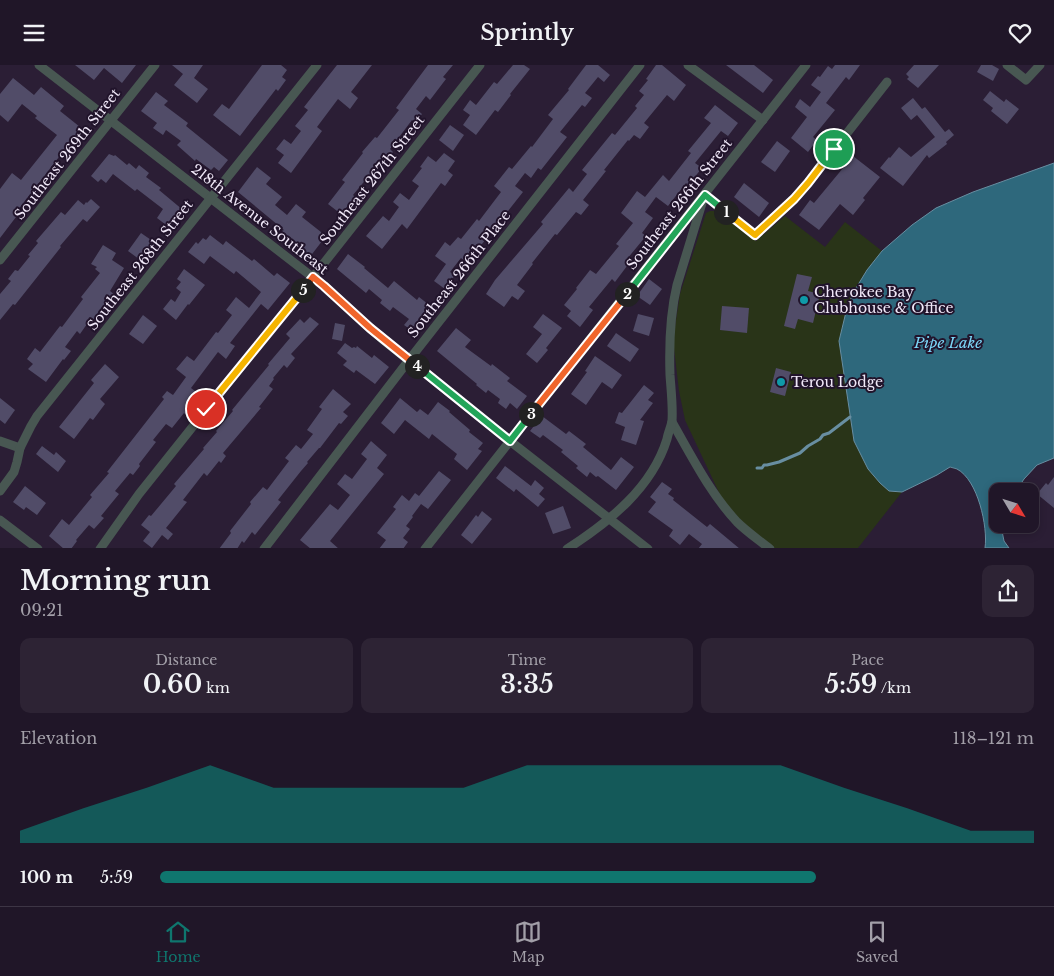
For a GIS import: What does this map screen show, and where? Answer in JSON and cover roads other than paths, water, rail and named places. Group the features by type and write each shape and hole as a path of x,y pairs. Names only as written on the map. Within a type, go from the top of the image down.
{"street":[{"name":"218th Avenue Southeast","path":"39,65 313,277 409,360 647,548"},
{"name":"Southeast 269th Street","path":"0,261 155,65"},
{"name":"Southeast 268th Street","path":"0,491 14,472 20,448 37,416 318,65"},
{"name":"Southeast 267th Street","path":"101,548 145,487 480,65"},
{"name":"Southeast 266th Place","path":"265,548 640,65"},
{"path":"688,65 763,121"},
{"name":"Southeast 266th Street","path":"426,548 806,65"},
{"path":"1007,65 1026,80 1040,65"},
{"path":"568,548 609,518 646,482 658,462 665,445 672,423 670,375 672,314 677,285 705,195 755,235 794,199 808,183 887,82"},
{"path":"672,423 703,477 724,505 738,523 769,548"},
{"path":"0,441 20,448"},
{"path":"0,520 37,548"}],"water":[{"name":"Pipe Lake","path":"1054,163 1054,458 1037,465 1021,483 989,483 989,533 1002,533 1004,541 1009,548 985,548 985,528 976,493 971,483 957,469 950,467 902,492 889,491 868,469 854,441 839,341 853,293 867,270 882,251 912,225 936,208 973,192"}],"waterway":[{"path":"757,468 762,468 764,465 779,462 800,453 850,417"}],"place":[{"name":"Cherokee Bay Clubhouse & Office","path":"804,300"},
{"name":"Terou Lodge","path":"781,382"}]}
